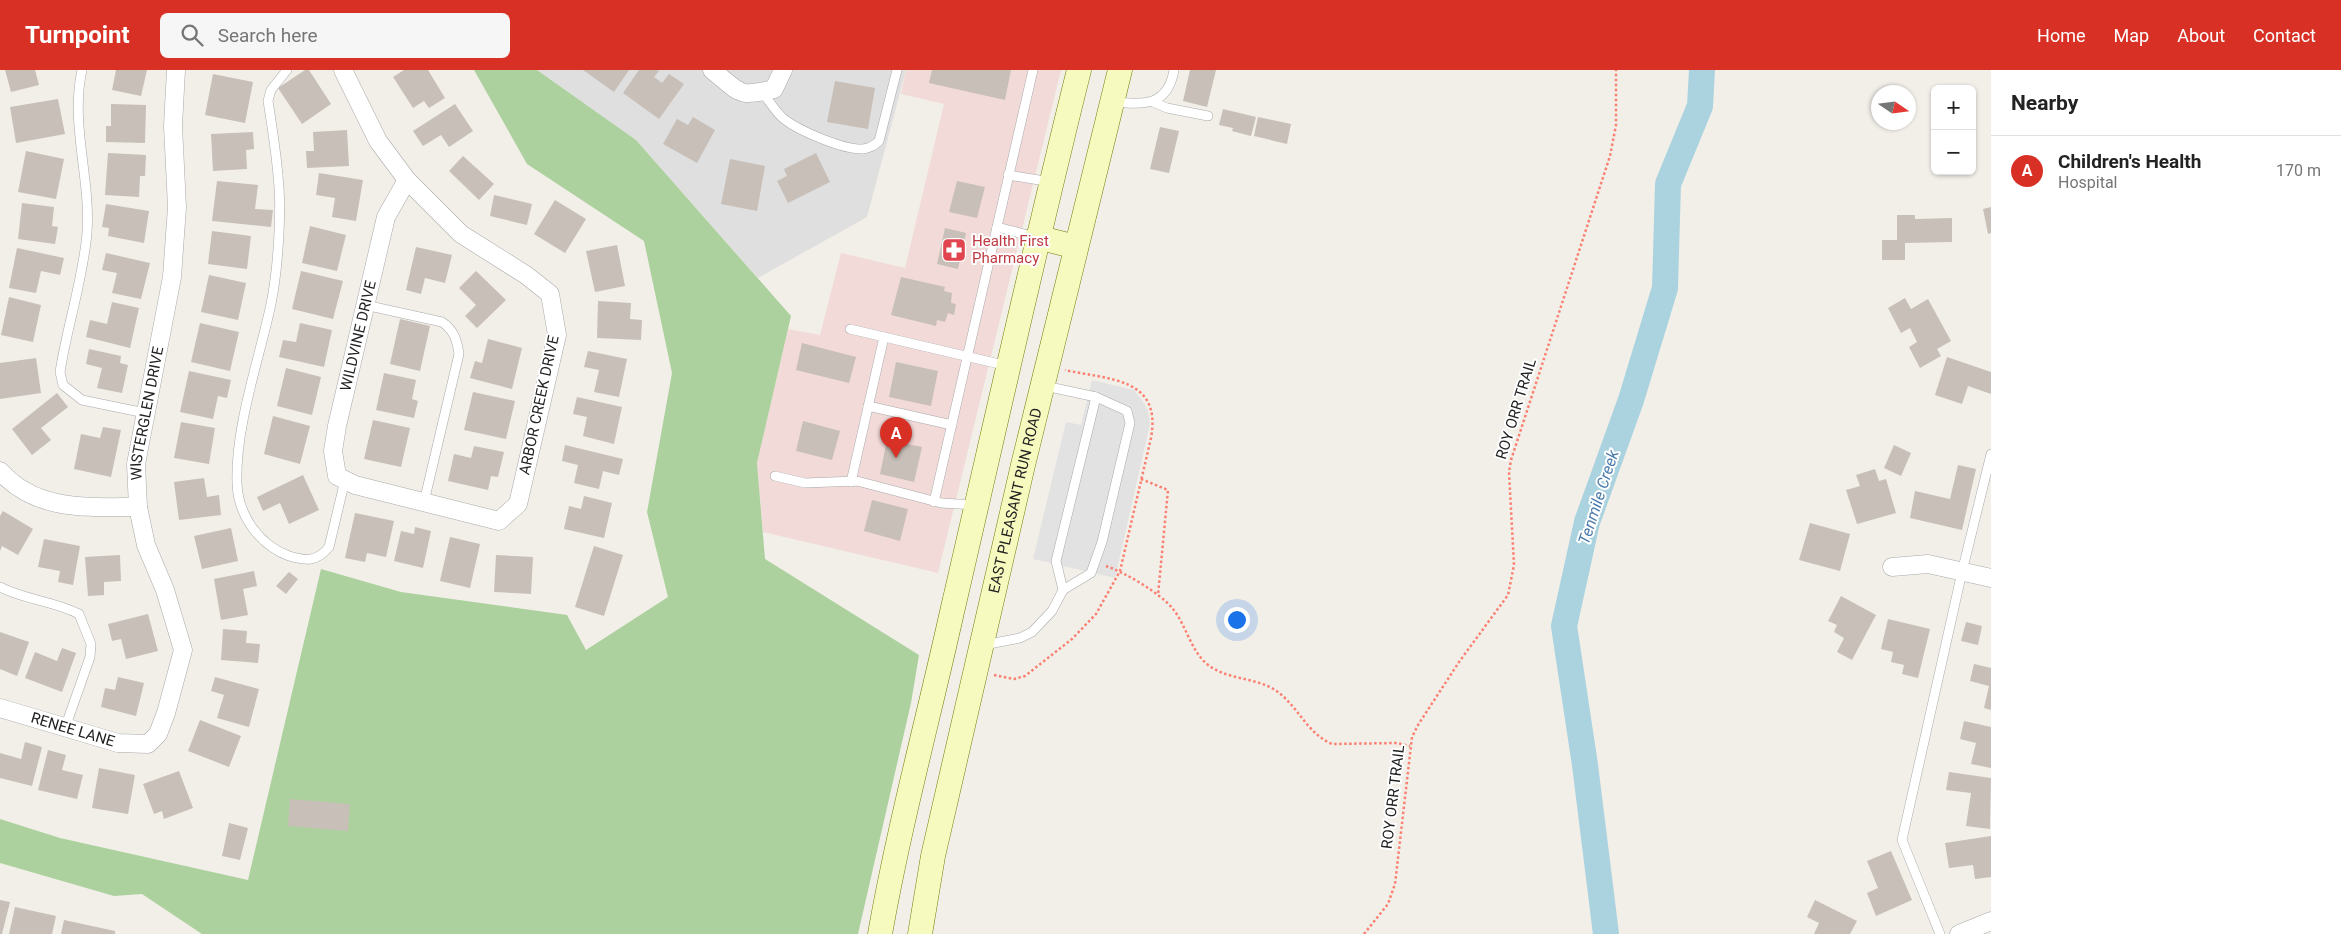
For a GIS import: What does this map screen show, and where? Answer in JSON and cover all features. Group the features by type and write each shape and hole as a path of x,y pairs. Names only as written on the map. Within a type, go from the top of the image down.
{"main road":[{"path":"880,934 894,855 1038,237 1079,70"},
{"name":"EAST PLEASANT RUN ROAD","path":"920,934 933,856 981,645 1042,385 1120,70"},
{"path":"1038,237 1076,247"},
{"path":"946,638 981,645"}],"street":[{"name":"ARBOR CREEK DRIVE","path":"343,70 378,141 407,180 462,234 526,275 550,294 557,335 518,504 499,521 350,483"},
{"path":"712,70 742,94 774,89 783,70"},
{"name":"WISTERGLEN DRIVE","path":"148,744 158,734 164,720 183,650 165,590 146,545 138,507 136,464 172,277 177,207 173,126 173,72"},
{"name":"WILDVINE DRIVE","path":"350,483 337,476 333,451 386,217 407,180"},
{"path":"0,471 6,478 43,501 71,507 138,507"},
{"path":"1892,567 1928,564 1991,578"},
{"name":"RENEE LANE","path":"0,708 118,743 148,744"},
{"path":"1960,934 1991,921"}],"lane":[{"path":"82,70 78,101 86,196 87,233 60,372 63,385 82,400 145,413"},
{"path":"287,70 271,90 268,100 278,178 278,231 271,302 241,433 237,483 240,501 248,521 262,541 285,554 299,559 313,559 322,556 329,547 350,483"},
{"path":"762,92 783,118 801,130 840,145 861,149 872,147 880,141 897,70"},
{"path":"934,502 1033,70"},
{"path":"1112,102 1141,104 1153,102 1164,95 1172,80 1174,70"},
{"path":"1153,102 1167,108 1208,116"},
{"path":"1008,175 1051,182"},
{"path":"998,227 1038,237"},
{"path":"366,305 442,322 451,328 457,340 459,354 424,502"},
{"path":"850,329 1008,366"},
{"path":"851,482 884,337"},
{"path":"981,645 1020,638 1032,632 1052,611 1063,590 1091,573 1096,562 1130,423 1127,411 1096,397 1042,385"},
{"path":"1063,590 1056,561 1096,397"},
{"path":"868,406 952,425"},
{"path":"1940,934 1902,840 1962,572 1991,454"},
{"path":"775,476 805,483 857,481 934,502 977,505"},
{"path":"0,587 28,599 70,609 79,614 91,644 90,657 65,728"}],"path":[{"name":"ROY ORR TRAIL","path":"1364,934 1388,904 1395,884 1412,737 1423,717 1490,617 1508,595 1514,565 1509,472 1511,460 1610,156 1616,125 1616,70"},
{"path":"1142,479 1168,490 1158,596"},
{"path":"1096,562 1120,571 1158,596 1173,609 1207,664 1225,674 1273,689 1288,700 1312,732 1324,740 1332,744 1397,743 1410,746"}],"shaded area":[{"path":"537,70 906,70 867,217 758,278 636,140"},
{"path":"906,70 1061,70 938,573 763,532 757,463 788,329 820,335 841,253 905,268 944,104 901,94"},
{"path":"1092,380 1134,390 1148,411 1150,424 1115,578 1033,559 1066,422 1081,425"}],"green space":[{"path":"474,70 537,70 636,140 791,316 757,463 765,559 919,655 911,703 858,934 202,934 142,894 114,896 0,863 0,819 60,838 248,880 321,569 401,592 567,615 586,650 668,597 647,512 672,373 644,241 527,164"}],"building":[{"path":"5,70 35,70 39,85 11,92"},
{"path":"116,70 147,70 141,96 112,90"},
{"path":"305,70 309,70 331,104 302,124 278,88"},
{"path":"404,70 428,70 445,98 429,108 424,101 413,108 393,77"},
{"path":"583,70 629,70 614,92"},
{"path":"639,70 659,71 654,77 662,83 669,74 684,84 659,119 623,93"},
{"path":"932,70 1011,70 1005,100 929,83"},
{"path":"1190,70 1216,70 1207,107 1183,101"},
{"path":"213,74 253,82 245,123 205,115"},
{"path":"835,81 875,88 868,129 827,122"},
{"path":"58,99 65,134 16,143 10,107"},
{"path":"111,104 146,105 145,143 106,142 106,126 111,126"},
{"path":"455,104 473,131 449,147 441,135 423,146 413,131"},
{"path":"1223,109 1256,117 1251,136 1232,131 1233,128 1219,125"},
{"path":"693,117 715,130 697,163 663,144 677,119 688,125"},
{"path":"1258,117 1291,124 1287,144 1254,136"},
{"path":"1160,127 1179,131 1169,173 1150,169"},
{"path":"347,130 349,166 307,168 306,151 314,151 313,132"},
{"path":"253,132 254,149 246,150 247,169 213,171 211,134"},
{"path":"26,151 64,159 56,199 18,192"},
{"path":"108,153 146,155 145,176 140,176 139,197 105,195"},
{"path":"816,153 830,182 788,203 777,181 787,176 784,169"},
{"path":"463,156 494,184 479,200 449,171"},
{"path":"730,159 765,166 757,211 721,204"},
{"path":"319,173 363,180 356,221 332,217 335,198 316,195"},
{"path":"217,181 258,185 255,209 273,210 271,227 212,221"},
{"path":"957,181 985,187 977,218 949,212"},
{"path":"494,195 532,204 527,225 490,216"},
{"path":"555,200 586,219 565,253 534,234"},
{"path":"22,203 54,207 52,226 58,227 55,244 18,239"},
{"path":"106,204 149,211 144,243 108,236 109,228 102,227"},
{"path":"1991,207 1991,233 1988,234 1983,209"},
{"path":"1897,215 1915,215 1915,219 1952,218 1952,242 1905,243 1905,260 1882,260 1882,240 1897,240"},
{"path":"310,226 346,235 337,271 302,263"},
{"path":"945,228 966,233 958,269 937,264"},
{"path":"212,231 251,236 247,269 208,264"},
{"path":"617,245 625,286 595,292 586,251"},
{"path":"416,247 452,255 445,283 425,278 421,294 406,290"},
{"path":"17,248 64,258 60,275 41,271 36,293 9,288"},
{"path":"106,253 150,263 141,299 112,293 117,273 102,270"},
{"path":"301,271 343,281 333,319 292,309"},
{"path":"476,271 506,300 477,328 465,316 476,305 459,288"},
{"path":"209,275 246,283 238,320 201,312"},
{"path":"901,277 945,287 944,291 952,293 951,303 956,304 954,315 948,313 945,322 937,320 936,326 891,315"},
{"path":"9,297 41,305 33,342 1,335"},
{"path":"1905,298 1911,309 1928,299 1951,341 1937,349 1941,356 1920,368 1909,347 1917,342 1910,328 1901,333 1888,308"},
{"path":"598,301 631,303 630,319 642,320 641,340 597,338"},
{"path":"112,302 139,308 130,348 86,337 90,320 107,324"},
{"path":"400,319 430,326 420,371 390,364"},
{"path":"200,323 239,332 230,371 191,362"},
{"path":"300,323 332,330 324,367 279,357 283,340 296,342"},
{"path":"488,339 522,348 512,389 470,378 475,361 482,363"},
{"path":"802,343 856,357 849,383 796,370"},
{"path":"89,349 121,356 120,363 128,365 122,393 97,388 102,368 86,364"},
{"path":"588,351 627,359 619,397 594,392 599,370 584,367"},
{"path":"1947,357 1991,372 1991,394 1968,386 1962,404 1935,395"},
{"path":"36,358 41,393 0,399 0,363"},
{"path":"896,362 938,371 931,406 889,397"},
{"path":"286,368 321,377 312,415 277,406"},
{"path":"189,371 231,380 227,398 218,396 213,419 180,412"},
{"path":"384,373 416,380 412,399 418,401 414,418 376,410"},
{"path":"473,392 515,401 506,439 464,430"},
{"path":"57,393 68,407 41,428 51,440 32,455 12,429"},
{"path":"577,397 622,407 614,444 583,436 587,417 573,414"},
{"path":"273,416 310,426 300,464 264,454"},
{"path":"373,420 410,428 401,467 364,459"},
{"path":"803,421 840,431 832,460 796,451"},
{"path":"181,422 215,428 209,464 174,458"},
{"path":"103,427 121,430 111,477 74,469 81,434 100,438"},
{"path":"887,440 922,447 914,482 880,474"},
{"path":"565,445 623,459 619,475 603,471 599,489 574,483 578,465 562,461"},
{"path":"1894,445 1911,453 1901,476 1884,468"},
{"path":"474,446 504,452 498,477 491,476 488,490 448,481 454,454 471,458"},
{"path":"1958,465 1976,469 1962,530 1910,518 1915,491 1950,499"},
{"path":"1875,469 1879,481 1886,479 1896,513 1857,524 1846,490 1860,486 1856,475"},
{"path":"303,475 319,510 289,524 280,503 263,511 257,497"},
{"path":"204,478 207,497 219,495 221,515 179,520 174,482"},
{"path":"584,496 612,503 604,538 564,529 569,506 581,509"},
{"path":"872,500 908,509 900,541 864,531"},
{"path":"3,511 33,529 18,555 2,546 0,551 0,516"},
{"path":"355,513 394,521 386,557 367,553 365,562 345,558"},
{"path":"1810,523 1850,534 1840,571 1799,560"},
{"path":"415,527 431,531 423,568 394,561 401,531 414,534"},
{"path":"231,528 238,561 202,569 194,536"},
{"path":"450,537 480,544 470,588 440,581"},
{"path":"44,539 80,546 73,585 58,582 60,571 38,567"},
{"path":"594,546 623,555 604,616 575,607"},
{"path":"120,555 121,581 104,582 104,595 88,596 85,557"},
{"path":"496,555 533,557 531,594 494,592"},
{"path":"254,571 257,586 243,589 248,615 221,620 214,579"},
{"path":"289,572 298,579 286,594 276,586"},
{"path":"1841,596 1876,615 1852,660 1837,652 1844,638 1834,632 1837,625 1828,621"},
{"path":"148,614 158,651 126,659 121,639 112,641 108,624"},
{"path":"1888,619 1930,629 1918,678 1902,674 1904,665 1891,662 1893,652 1881,649"},
{"path":"1966,622 1982,626 1978,645 1961,641"},
{"path":"223,629 247,631 246,643 260,644 258,663 221,660"},
{"path":"0,632 29,642 17,676 0,669"},
{"path":"62,648 76,653 62,692 25,678 35,652 57,661"},
{"path":"1974,664 1991,668 1991,710 1984,708 1989,686 1970,681"},
{"path":"118,677 144,683 136,716 101,707 105,688 115,690"},
{"path":"215,677 259,689 249,727 217,718 224,695 211,691"},
{"path":"200,720 241,736 229,767 188,751"},
{"path":"1964,721 1991,727 1991,768 1971,764 1976,743 1960,739"},
{"path":"25,742 42,747 32,786 0,778 0,753 21,759"},
{"path":"48,750 66,755 62,770 83,775 77,799 38,790"},
{"path":"99,768 135,775 128,814 92,808"},
{"path":"179,771 193,808 164,819 162,811 154,814 143,784"},
{"path":"1949,772 1991,778 1990,829 1966,826 1971,793 1946,790"},
{"path":"290,799 350,804 348,831 288,826"},
{"path":"229,823 248,828 240,860 222,856"},
{"path":"1991,836 1991,877 1975,879 1973,865 1949,868 1945,843"},
{"path":"1891,851 1912,900 1876,916 1867,893 1878,888 1867,861"},
{"path":"0,900 10,902 2,934 0,934"},
{"path":"1815,900 1857,921 1850,934 1814,934 1819,923 1807,917"},
{"path":"15,907 56,916 52,934 9,934"},
{"path":"64,920 115,931 115,934 61,934"}],"waterway":[{"name":"Tenmile Creek","path":"1606,934 1585,765 1564,626 1587,522 1631,400 1665,288 1668,184 1700,106 1702,70"}],"place":[{"name":"Health First Pharmacy","path":"954,250"},
{"name":"Children's Health","path":"896,458"}]}
